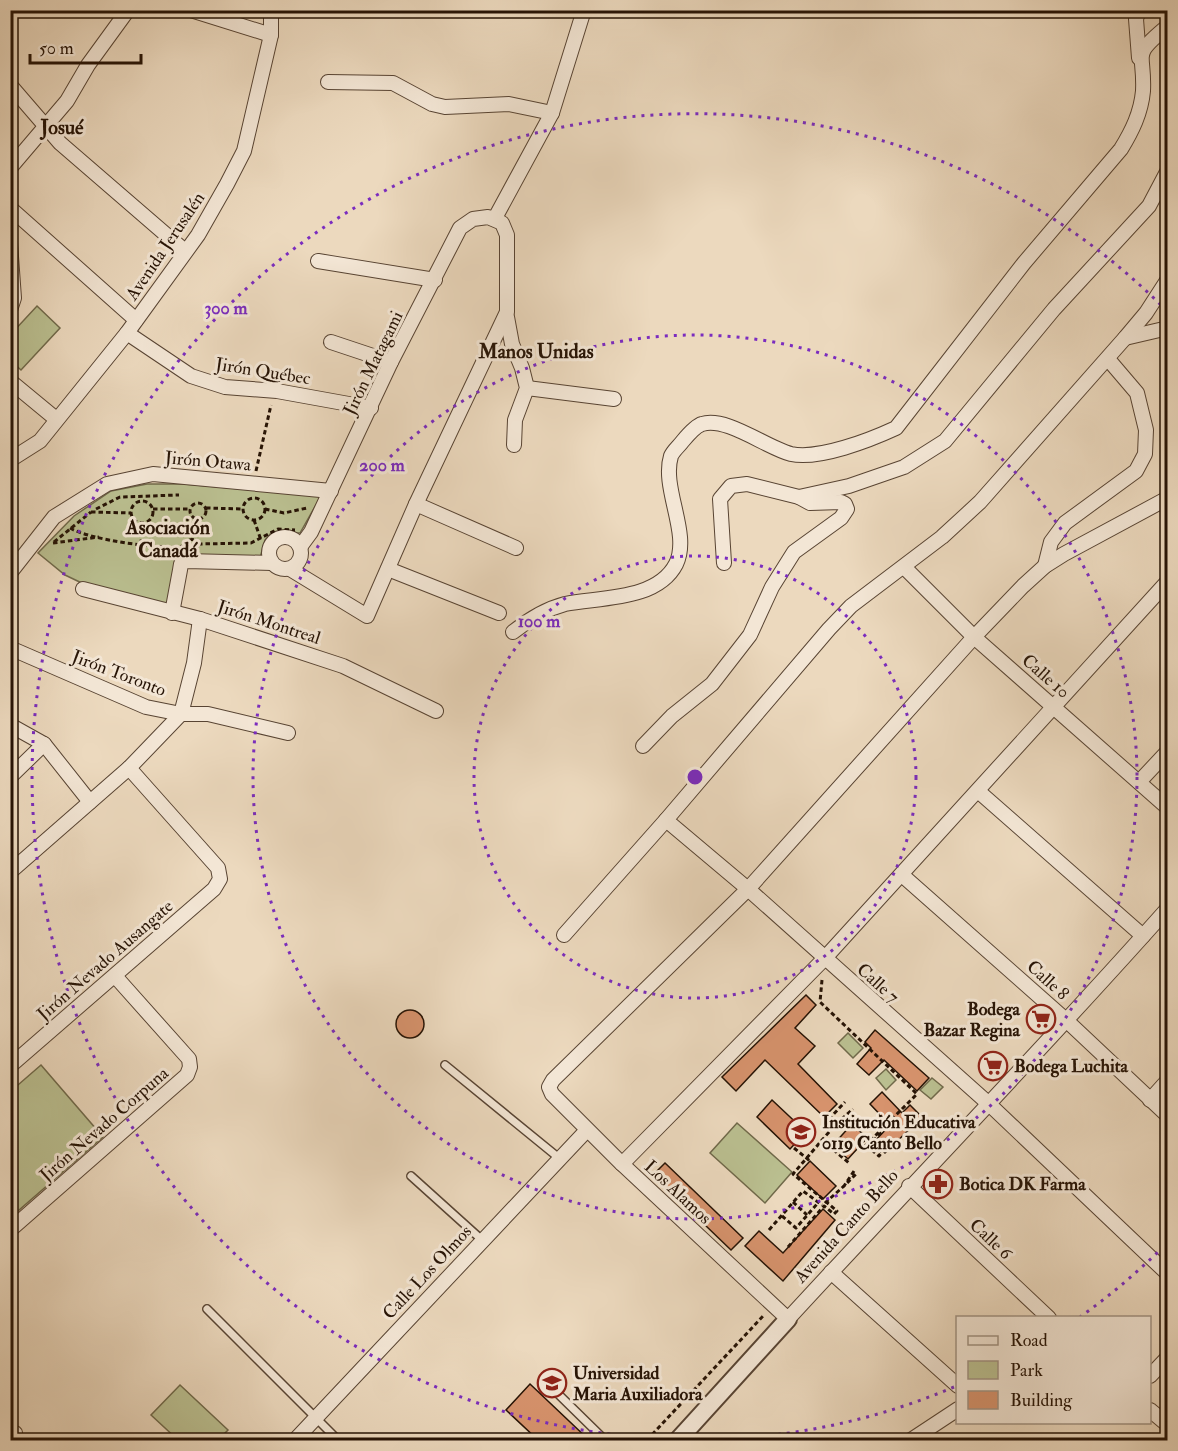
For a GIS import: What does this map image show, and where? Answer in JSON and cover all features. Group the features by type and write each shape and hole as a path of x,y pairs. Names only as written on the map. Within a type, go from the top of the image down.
{"street":[{"path":"10,168 45,124 67,101 88,65 128,10"},
{"path":"191,10 271,34"},
{"name":"Avenida Jerusalén","path":"10,460 40,441 127,333 210,215 243,151 271,34 271,10"},
{"path":"514,445 515,420 527,388 512,344 507,312 507,235 502,223 495,218 552,113 584,10"},
{"path":"513,632 541,613 563,605 623,595 645,589 666,578 676,564 680,552 671,484 671,456 686,436 701,424 715,422 792,454 814,454 876,437 896,428 1024,263 1121,148 1134,129 1143,90 1136,19 1139,10"},
{"path":"1140,60 1144,47 1167,26"},
{"path":"328,81 393,83 432,104 445,107 509,104 552,113"},
{"path":"10,85 60,143 185,251"},
{"path":"799,497 849,486 904,467 945,441 1054,309 1149,206 1167,170"},
{"path":"10,208 136,320"},
{"name":"Jirón Matagami","path":"300,547 331,491 391,362 460,228 473,219 495,218"},
{"path":"10,243 14,297 10,310"},
{"path":"318,261 435,280"},
{"path":"564,935 850,606 904,567 980,502 1108,359 1146,313 1167,279"},
{"path":"172,613 181,564 186,561 272,563 280,569 290,569 368,616 416,504 507,312"},
{"path":"1125,338 1167,328"},
{"name":"Jirón Québec","path":"127,333 191,376 225,387 275,391 371,408"},
{"path":"331,342 391,362"},
{"path":"1045,566 1051,542 1065,523 1136,471 1145,454 1146,430 1137,393 1108,359"},
{"path":"10,381 56,419"},
{"path":"527,388 614,399"},
{"name":"Jirón Otawa","path":"10,573 54,518 107,484 153,474 331,491"},
{"path":"643,746 672,716 712,684 750,635 772,587 794,552 841,518 847,508 841,502 810,503 799,497 747,484 731,486 724,491 720,499 724,563"},
{"path":"748,889 974,637 1045,566 1167,498"},
{"path":"416,504 516,548"},
{"path":"272,563 269,549 279,538 294,539 300,547 299,563 290,569"},
{"name":"Calle 10","path":"904,567 974,637 1167,808"},
{"path":"388,569 499,613"},
{"path":"622,1164 824,959 1167,581"},
{"name":"Jirón Montreal","path":"83,590 200,619 343,666 436,711"},
{"path":"10,872 129,768 181,714 194,663 200,619"},
{"name":"Jirón Toronto","path":"10,648 146,707 181,714 208,714 288,733"},
{"path":"10,725 44,744 90,802"},
{"path":"10,777 44,744"},
{"path":"1139,782 1167,751"},
{"name":"Jirón Nevado Ausangate","path":"10,1066 214,889 220,879 218,868 129,768"},
{"path":"978,791 1143,936"},
{"name":"Calle 7","path":"666,820 748,889 988,1104 1167,1274"},
{"name":"Calle 8","path":"902,875 1067,1021 1167,1116"},
{"name":"Los Alamos","path":"748,889 553,1080 549,1087 587,1130 622,1164 788,1319"},
{"name":"Avenida Canto Bello","path":"678,1440 909,1186 1067,1021 1167,908"},
{"name":"Jirón Nevado Corpuna","path":"10,1230 187,1075 190,1067 189,1059 115,976"},
{"path":"1150,1100 1167,1080"},
{"name":"Calle Los Olmos","path":"295,1440 558,1158 587,1130"},
{"name":"Calle 6","path":"909,1186 1044,1316"},
{"path":"831,1272 956,1385"},
{"path":"1151,1374 1167,1357"},
{"path":"910,1440 956,1410"},
{"path":"1151,1412 1167,1425"}],"lane":[{"path":"446,1065 558,1158"},
{"path":"411,1176 482,1240"},
{"path":"207,1309 338,1440"},
{"path":"554,1389 605,1440"}],"path":[{"path":"253,484 275,391"},
{"path":"101,537 52,544 91,512 120,497 179,495"},
{"path":"254,520 264,514 265,509 262,501 254,498 246,501 243,509 244,515 254,520 261,540"},
{"path":"141,524 136,522 131,513 134,505 142,501 153,509 190,508 198,502 206,508 243,509"},
{"path":"190,508 190,514 198,520 206,513 206,508"},
{"path":"265,509 284,513 309,508 306,516"},
{"path":"141,524 151,519 153,509"},
{"path":"91,512 131,513"},
{"path":"187,546 192,539 198,544 251,543 261,540 278,529 298,531 302,523"},
{"path":"141,524 141,544"},
{"path":"70,528 101,537 169,548 187,546 193,550 198,544"},
{"path":"822,981 820,1002 917,1094 865,1145 879,1156 882,1152 872,1142 911,1103"},
{"path":"836,1125 829,1119 845,1102"},
{"path":"820,1205 789,1245 824,1206 834,1214 837,1211 794,1174 822,1140 853,1109"},
{"path":"822,1140 849,1163"},
{"path":"794,1148 808,1159"},
{"path":"782,1216 796,1228 807,1215 844,1186 856,1172"},
{"path":"769,1230 803,1191 820,1205"},
{"path":"793,1202 807,1215"},
{"path":"647,1440 768,1311"}],"green space":[{"path":"37,306 60,328 21,370 11,361 11,334"},
{"path":"147,484 184,484 321,496 300,533 271,533 265,540 260,558 183,558 168,606 88,586 65,575 38,553 74,516 111,491"},
{"path":"848,1033 863,1048 853,1058 838,1043"},
{"path":"41,1065 103,1137 11,1217 11,1091"},
{"path":"886,1069 896,1080 886,1090 876,1078"},
{"path":"932,1078 943,1087 931,1099 920,1090"},
{"path":"737,1123 792,1172 765,1203 710,1153"},
{"path":"180,1385 228,1430 218,1440 178,1440 151,1415"}],"building":[{"path":"806,995 816,1005 795,1028 815,1046 798,1064 837,1104 824,1117 765,1060 736,1091 722,1077"},
{"path":"410,1010 420,1014 424,1024 420,1034 410,1038 400,1034 396,1024 400,1014"},
{"path":"875,1030 929,1078 917,1091 884,1060 869,1075 857,1064 871,1048 865,1042"},
{"path":"882,1092 902,1113 910,1105 922,1117 885,1153 874,1142 890,1125 870,1104"},
{"path":"772,1100 806,1132 790,1149 757,1117"},
{"path":"852,1124 867,1138 848,1159 833,1145"},
{"path":"810,1161 836,1186 823,1199 797,1175"},
{"path":"665,1163 743,1238 731,1250 653,1175"},
{"path":"823,1209 835,1220 783,1281 745,1246 759,1231 783,1253"},
{"path":"530,1384 589,1440 538,1440 506,1410"}],"place":[{"name":"Bodega Bazar Regina","path":"1041,1019"},
{"name":"Bodega Luchita","path":"993,1066"},
{"name":"Institución Educativa 0119 Canto Bello","path":"801,1132"},
{"name":"Botica DK Farma","path":"938,1184"},
{"name":"Universidad Maria Auxiliadora","path":"552,1383"}],"district":[{"name":"Josué","path":"62,127"},
{"name":"Manos Unidas","path":"536,351"},
{"name":"Asociación Canadá","path":"168,538"}]}
